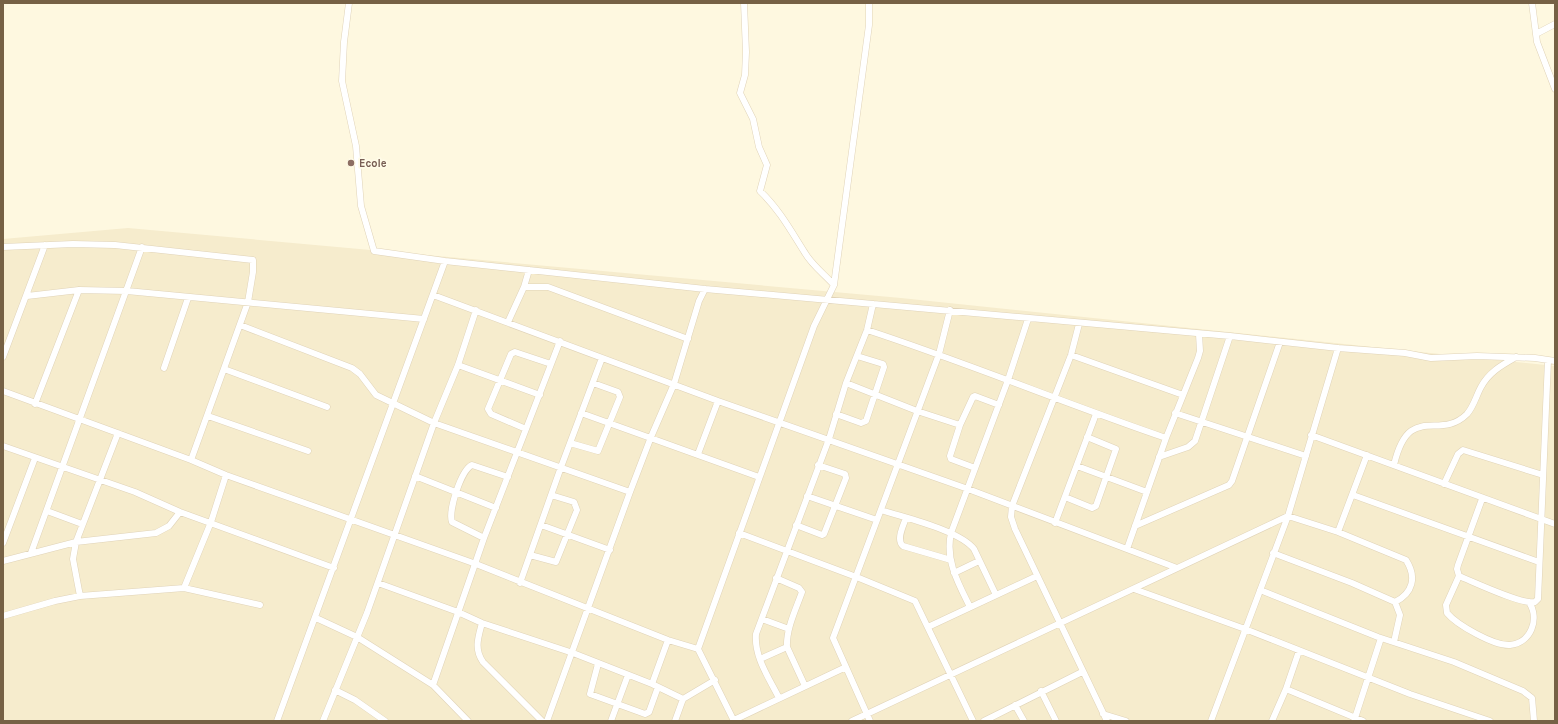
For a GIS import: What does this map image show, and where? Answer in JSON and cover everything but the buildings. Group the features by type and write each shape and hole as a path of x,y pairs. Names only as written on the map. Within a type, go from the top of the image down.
{"street":[{"path":"349,3 344,42 342,81 356,146 361,206 374,251 445,261 705,289 950,310 1079,324 1230,336 1338,348 1405,353 1431,358 1477,356 1516,357 1555,361"},
{"path":"744,3 746,67 740,93 753,119 759,147 767,165 760,191 771,201 780,213 812,263 834,285"},
{"path":"698,649 814,326 834,285 869,25 869,3"},
{"path":"1532,3 1537,42 1555,89"},
{"path":"1536,34 1555,24"},
{"path":"3,248 73,244 142,247 252,260 253,272 248,302 191,460"},
{"path":"3,357 27,296 44,245"},
{"path":"31,553 78,419 127,291 142,247"},
{"path":"277,721 316,618 445,261"},
{"path":"508,322 524,287 529,270"},
{"path":"524,287 548,287 688,339"},
{"path":"547,721 573,653 630,492 651,437 674,384 699,301 705,289"},
{"path":"27,296 79,290 127,291 188,298 248,302 424,319"},
{"path":"35,404 79,290"},
{"path":"433,294 718,401 968,489 1177,568"},
{"path":"164,368 188,298"},
{"path":"779,698 760,659 756,642 776,578 829,439 846,383 867,330 873,304"},
{"path":"323,721 378,583 434,424 458,365 476,310"},
{"path":"870,721 833,638 939,354 950,310"},
{"path":"970,607 954,573 948,547 951,533 1008,380 1028,318"},
{"path":"1079,324 1071,355 1012,506 1011,517 1012,524 1082,672 1107,721"},
{"path":"240,325 352,368 360,374 376,395 434,424 630,492"},
{"path":"867,330 939,354 1096,414 1166,438"},
{"path":"1127,549 1175,413 1198,358 1200,351 1199,334"},
{"path":"1159,457 1192,445 1201,423 1230,336"},
{"path":"433,685 484,538 560,341"},
{"path":"1135,526 1229,485 1280,342"},
{"path":"1211,721 1288,516 1338,348"},
{"path":"526,429 489,412 488,409 509,356 514,352 551,364"},
{"path":"1071,355 1182,395"},
{"path":"836,414 864,422 866,421 884,367 883,364 857,356"},
{"path":"1394,465 1398,446 1408,434 1422,426 1447,425 1466,414 1491,373 1516,357"},
{"path":"520,583 602,358"},
{"path":"1459,576 1529,602 1538,599 1548,360"},
{"path":"458,365 540,395"},
{"path":"224,369 327,407"},
{"path":"570,443 598,451 620,394 593,383"},
{"path":"846,383 960,426"},
{"path":"3,391 191,460 226,475 352,518 394,535 476,564 520,583 589,608 668,640 698,649 734,720 846,667"},
{"path":"975,468 951,459 960,426 973,397 975,396 999,405"},
{"path":"698,454 718,401"},
{"path":"581,413 759,477"},
{"path":"1175,413 1201,423 1306,456"},
{"path":"1055,523 1096,414"},
{"path":"208,416 308,451"},
{"path":"80,596 73,559 76,542 118,433"},
{"path":"1311,436 1367,454 1482,499 1555,524"},
{"path":"1065,497 1094,508 1106,477 1116,449 1088,437"},
{"path":"3,446 61,468 135,492 180,512 334,568"},
{"path":"1444,484 1458,454 1463,450 1543,475"},
{"path":"1338,532 1367,454"},
{"path":"3,543 35,458"},
{"path":"484,538 452,522 450,517 456,493 466,470 472,465 508,477"},
{"path":"796,525 823,535 846,476 818,465"},
{"path":"1077,466 1146,492"},
{"path":"184,588 211,522 226,475"},
{"path":"415,476 496,508"},
{"path":"530,555 556,562 577,510 577,505 574,502 551,495"},
{"path":"1352,495 1539,562"},
{"path":"807,496 877,520"},
{"path":"1482,499 1458,565 1457,570 1459,576 1446,605 1447,612 1470,630 1502,644 1510,645 1521,641 1532,630 1534,613 1529,602"},
{"path":"881,510 951,533 969,543 996,595"},
{"path":"47,511 82,524"},
{"path":"3,561 76,542 156,533 169,526 180,512"},
{"path":"852,721 1059,622 1134,589 1288,516 1338,532 1406,560 1412,572 1413,582 1408,593 1395,602"},
{"path":"906,518 899,539 900,544 951,560"},
{"path":"541,525 610,550"},
{"path":"739,533 915,601 973,721"},
{"path":"1274,553 1352,583 1395,602 1400,615 1394,642"},
{"path":"954,573 979,561"},
{"path":"928,627 1037,576"},
{"path":"776,578 799,588 802,592 789,629 787,647 805,686"},
{"path":"378,583 458,612 482,623 573,653 683,699"},
{"path":"3,616 55,601 80,596 184,588 260,605"},
{"path":"1134,589 1245,629 1299,652 1488,721"},
{"path":"1260,590 1381,638 1454,662 1529,695 1534,704 1534,721"},
{"path":"316,618 357,637 433,685 468,721"},
{"path":"762,619 789,629"},
{"path":"482,623 477,646 478,655 483,662 542,721"},
{"path":"1354,720 1381,638"},
{"path":"598,664 589,692 617,704 647,714 668,640"},
{"path":"760,659 787,647"},
{"path":"1272,721 1286,689 1299,652"},
{"path":"984,721 1041,691 1082,672"},
{"path":"611,721 628,675"},
{"path":"675,721 683,699 715,680"},
{"path":"1286,689 1354,720 1363,721"},
{"path":"335,690 355,700 385,721"},
{"path":"1041,691 1056,721"},
{"path":"1015,705 1024,721"},
{"path":"1103,714 1126,721"},
{"path":"458,721 463,716"}],"shaded area":[{"path":"128,228 901,298 1555,366 1555,721 3,721 3,239"}],"place":[{"name":"Ecole","path":"351,163"}]}
